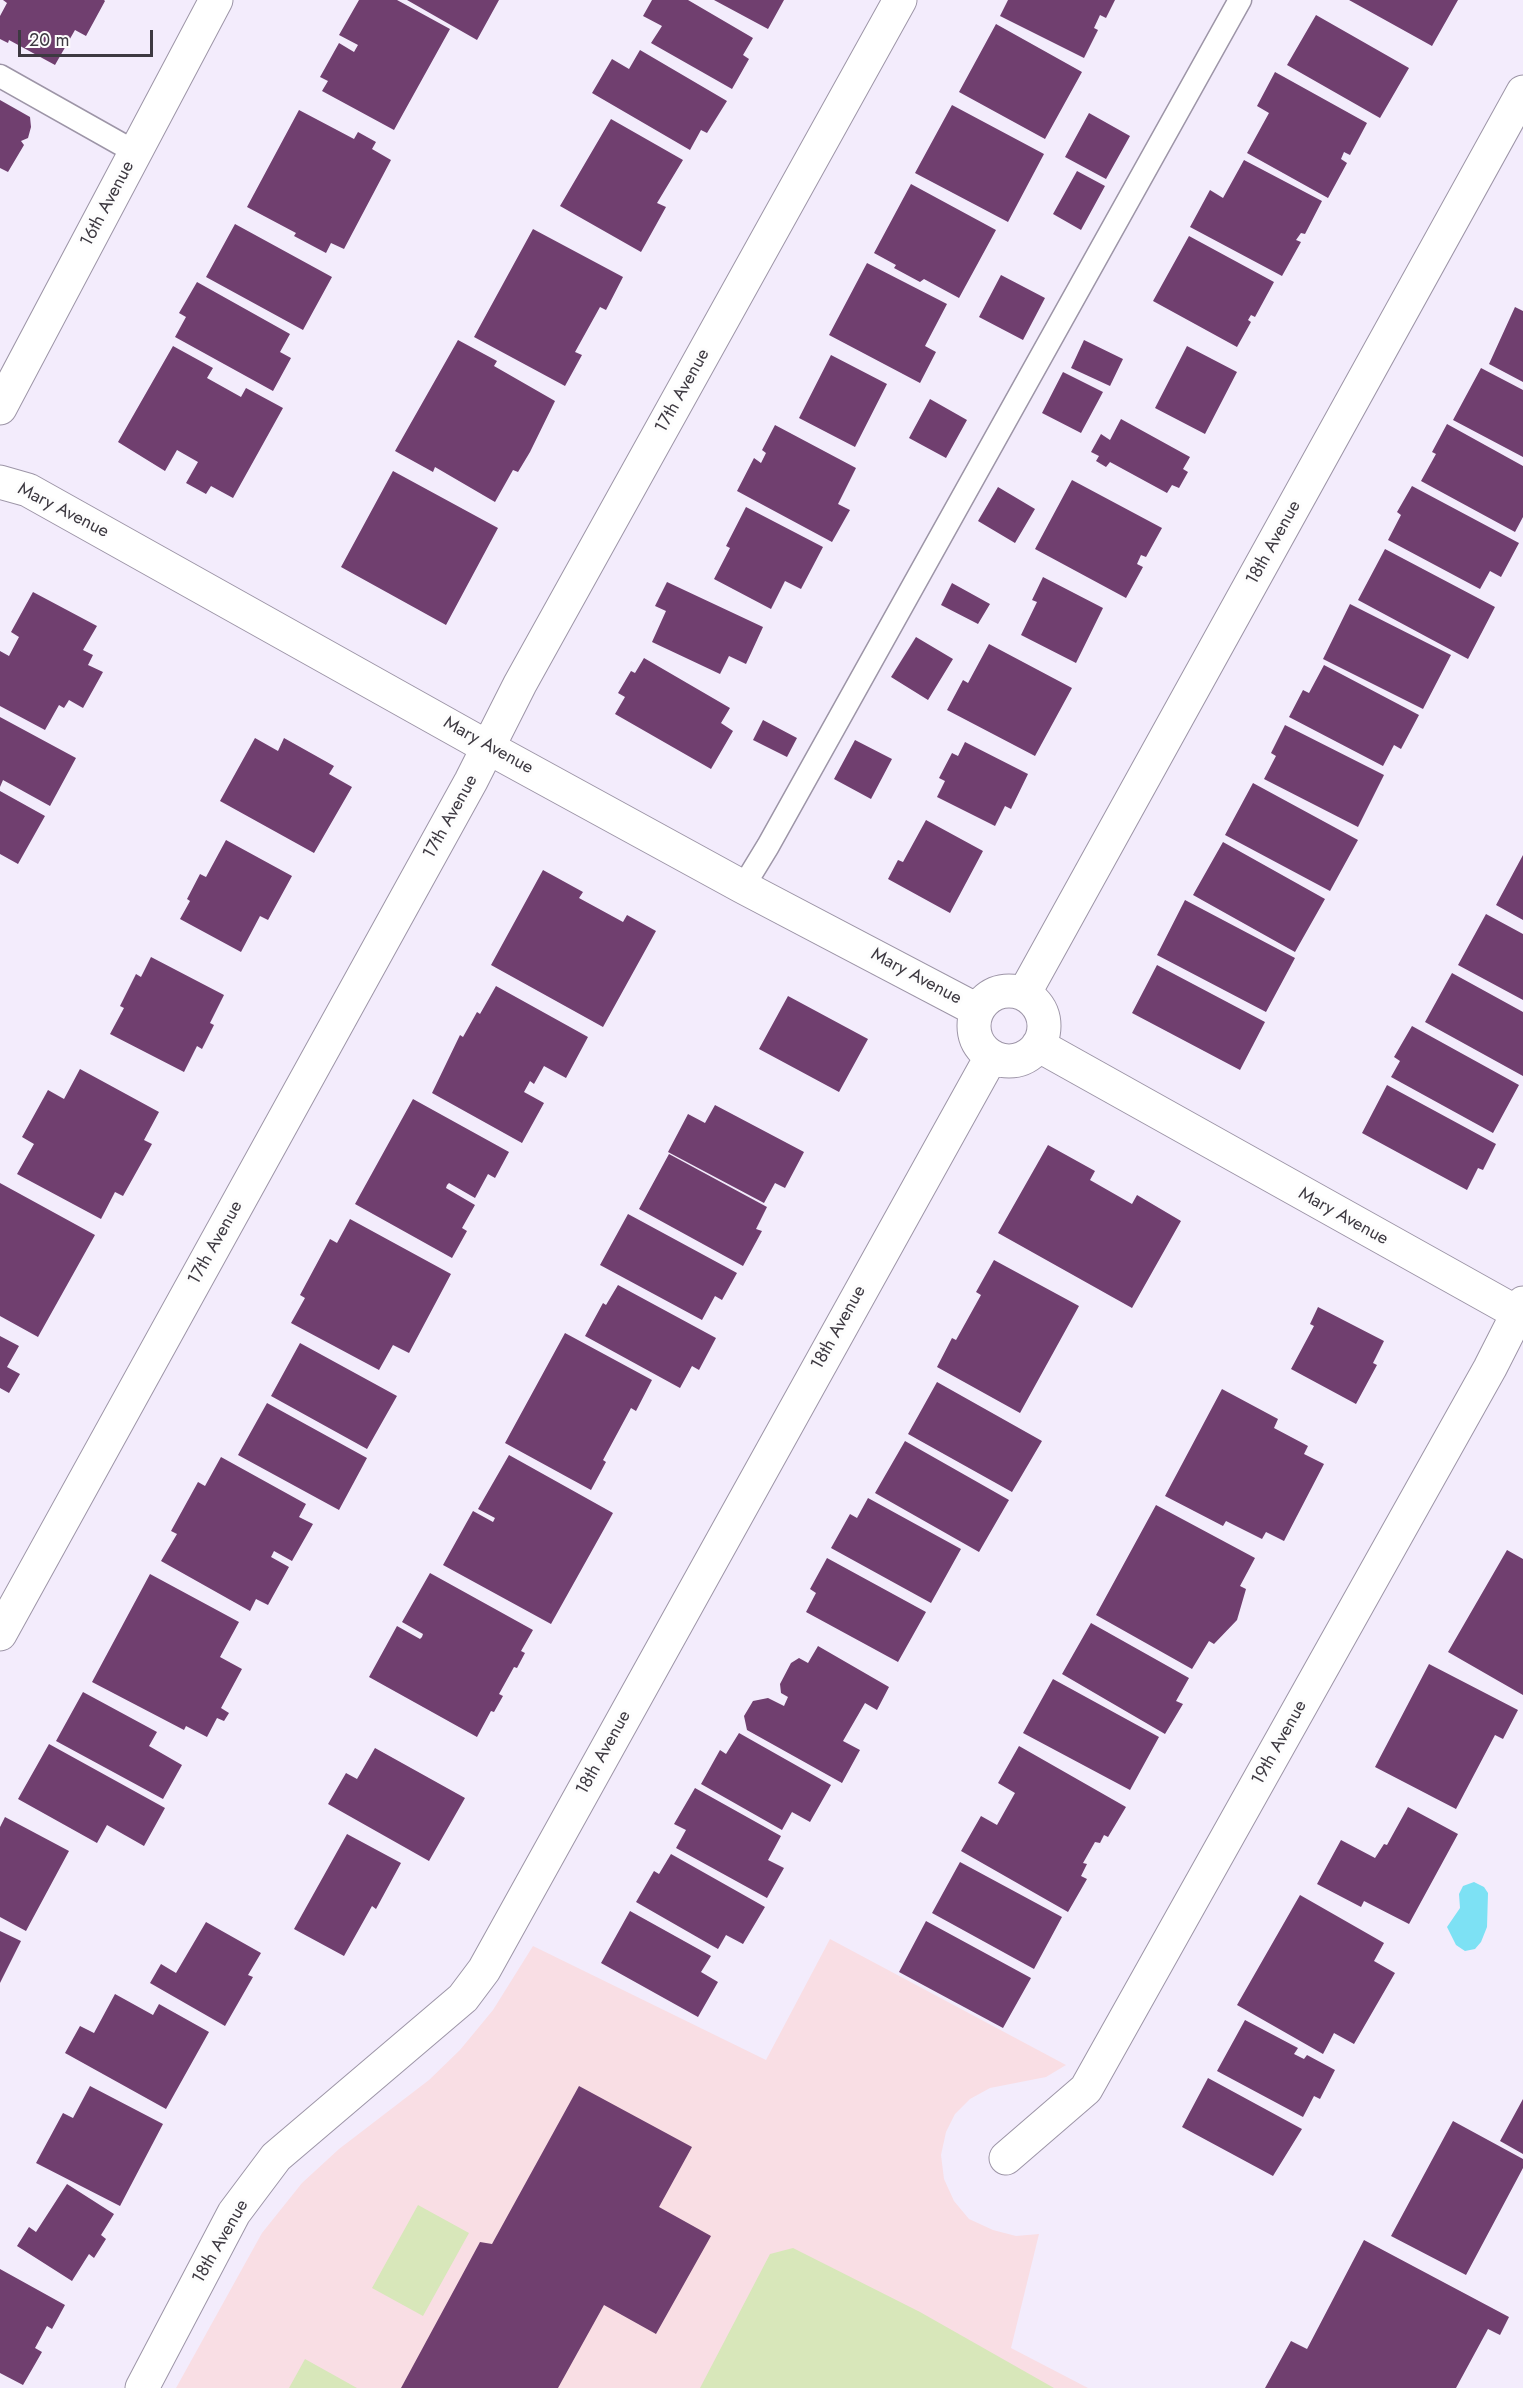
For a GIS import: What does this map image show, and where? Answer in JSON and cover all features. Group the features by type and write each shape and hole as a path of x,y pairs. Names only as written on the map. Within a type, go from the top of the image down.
{"street":[{"name":"16th Avenue","path":"0,408 216,0"},
{"name":"17th Avenue","path":"0,1634 489,748 520,684 900,0"},
{"name":"18th Avenue","path":"1024,994 1523,92"},
{"name":"Mary Avenue","path":"0,482 28,490 489,748 977,1010"},
{"path":"1003,991 1024,994 1039,1007 1043,1017 1044,1027 1038,1046 1022,1059 1001,1061 991,1057 982,1050 973,1031 977,1010 984,1000 1003,991"},
{"name":"Mary Avenue","path":"1038,1046 1521,1311"},
{"name":"18th Avenue","path":"142,2388 234,2213 276,2157 463,1998 484,1970 991,1057"},
{"name":"19th Avenue","path":"1006,2158 1086,2089 1521,1311"}],"lane":[{"path":"743,886 774,836 1240,0"},
{"path":"0,76 135,152"}],"shaded area":[{"path":"830,1939 1066,2065 1046,2077 990,2088 970,2099 955,2114 946,2132 941,2155 944,2179 954,2201 969,2219 993,2230 1016,2236 1039,2234 1011,2348 1088,2388 176,2388 262,2233 302,2183 339,2149 429,2080 460,2050 493,2010 533,1946 766,2060"}],"green space":[{"path":"418,2205 469,2233 423,2316 372,2288"},
{"path":"793,2248 920,2312 1054,2388 700,2388 770,2254"},
{"path":"305,2359 357,2388 289,2388"}],"water":[{"path":"1474,1882 1484,1887 1488,1893 1487,1927 1481,1942 1475,1949 1465,1951 1456,1945 1447,1927 1460,1908 1459,1894 1463,1886"}],"building":[{"path":"3,0 105,1 86,36 75,30 55,65 9,40 8,43 0,39 0,16 7,3"},
{"path":"359,0 397,0 450,29 394,130 322,91 328,81 320,77 339,43 354,52 358,45 339,35"},
{"path":"407,0 499,0 477,40"},
{"path":"652,0 688,0 753,38 743,55 749,59 732,89 651,43 662,26 643,16"},
{"path":"714,0 784,0 768,29"},
{"path":"1008,0 1115,0 1106,18 1100,15 1094,28 1098,30 1084,58 1000,16"},
{"path":"1349,0 1458,0 1432,46"},
{"path":"1316,15 1409,68 1380,118 1287,65"},
{"path":"996,24 1082,72 1045,139 959,92"},
{"path":"640,50 727,101 707,133 701,130 690,150 592,93 612,59 629,69"},
{"path":"1275,72 1367,123 1350,155 1344,152 1341,159 1347,163 1328,198 1247,153 1269,113 1257,106"},
{"path":"0,100 30,117 31,127 28,138 21,141 24,145 8,172 0,168"},
{"path":"952,105 1044,154 1008,222 915,173"},
{"path":"299,110 354,139 358,132 376,142 372,149 391,160 344,249 331,243 326,253 294,236 296,233 247,207"},
{"path":"1089,113 1130,136 1106,179 1065,157"},
{"path":"611,119 683,160 657,203 666,207 641,252 560,206"},
{"path":"1244,160 1322,201 1305,234 1301,233 1296,240 1301,242 1282,276 1190,227 1210,190 1223,198"},
{"path":"1077,171 1105,186 1081,230 1053,214"},
{"path":"911,184 996,230 959,298 924,279 920,282 894,268 896,265 874,253"},
{"path":"235,224 332,277 303,330 206,277"},
{"path":"533,229 623,277 606,310 600,307 575,352 582,355 565,386 474,337"},
{"path":"1189,236 1274,282 1255,317 1251,315 1248,320 1251,322 1237,347 1153,301"},
{"path":"867,263 947,304 925,346 936,352 920,383 829,335"},
{"path":"1001,275 1045,298 1023,340 979,317"},
{"path":"197,282 290,334 280,352 291,358 273,391 175,337 186,317 179,313"},
{"path":"1515,307 1523,311 1523,382 1489,364"},
{"path":"458,340 497,361 494,366 555,401 530,452 518,472 513,470 495,502 435,467 433,472 395,451"},
{"path":"1084,340 1123,359 1110,386 1071,368"},
{"path":"173,346 213,368 207,378 241,397 246,388 283,408 233,498 211,486 206,494 186,483 198,462 177,450 165,471 118,442"},
{"path":"1187,346 1237,372 1205,434 1155,408"},
{"path":"831,355 887,384 855,447 799,418"},
{"path":"1481,368 1523,390 1523,457 1453,420"},
{"path":"1063,372 1103,392 1081,433 1042,413"},
{"path":"930,399 967,420 946,458 909,438"},
{"path":"1121,419 1190,457 1183,469 1188,472 1179,488 1172,485 1167,493 1110,462 1106,467 1096,461 1099,456 1091,452 1101,434 1110,440"},
{"path":"1447,424 1523,466 1523,517 1515,532 1421,481 1436,454 1432,452"},
{"path":"775,425 856,468 838,504 850,510 832,542 737,491 754,458 761,463 766,453 762,450"},
{"path":"393,471 498,528 446,625 341,567"},
{"path":"1072,480 1162,528 1146,557 1141,555 1137,564 1143,567 1126,598 1035,549"},
{"path":"1412,486 1519,543 1501,577 1490,571 1480,589 1388,540 1401,515 1397,512"},
{"path":"998,487 1035,509 1015,543 978,521"},
{"path":"746,507 823,547 801,589 785,581 771,609 714,579 730,548 726,546"},
{"path":"1385,549 1495,607 1468,659 1358,600"},
{"path":"1043,577 1103,608 1076,663 1021,635 1037,602 1032,600"},
{"path":"667,582 763,627 746,664 729,656 720,674 652,642 666,611 655,606"},
{"path":"952,583 990,604 978,624 941,605"},
{"path":"33,592 97,626 83,650 93,655 88,665 103,672 83,708 69,700 64,708 59,705 45,730 0,706 0,651 9,656 19,637 11,632"},
{"path":"1350,604 1451,655 1423,709 1323,659"},
{"path":"916,637 953,659 928,700 891,677"},
{"path":"989,644 1072,688 1035,756 947,710 963,680 968,683"},
{"path":"644,658 730,708 721,723 733,731 711,769 615,714 625,697 618,693 631,671 635,673"},
{"path":"1324,665 1419,715 1401,749 1394,745 1383,766 1289,717 1303,690 1309,693"},
{"path":"0,717 76,758 50,806 3,780 0,787"},
{"path":"763,720 797,738 787,757 753,740"},
{"path":"1285,725 1384,775 1358,827 1264,779 1276,756 1271,753"},
{"path":"255,738 278,751 284,738 334,766 329,774 352,787 314,853 220,801"},
{"path":"855,740 892,759 871,799 834,779"},
{"path":"965,742 1028,774 1011,809 1005,806 995,826 937,797 945,781 939,778 952,753 958,756"},
{"path":"1253,783 1358,840 1330,891 1225,835"},
{"path":"0,791 45,816 18,864 0,854"},
{"path":"926,820 983,851 950,913 888,879 898,860 903,862"},
{"path":"226,840 292,876 268,920 260,916 241,952 180,919 190,901 187,899 200,874 206,877"},
{"path":"1223,842 1325,899 1295,952 1193,895"},
{"path":"1523,855 1523,920 1496,905"},
{"path":"543,870 583,892 579,898 623,922 627,915 656,931 603,1027 491,965"},
{"path":"1185,900 1295,958 1266,1012 1157,955"},
{"path":"1486,914 1523,934 1523,1000 1458,965"},
{"path":"151,957 224,995 210,1023 214,1025 202,1049 197,1046 184,1072 110,1034 124,1008 120,1006 136,974 141,977"},
{"path":"1157,965 1265,1022 1240,1070 1132,1013"},
{"path":"1452,973 1523,1012 1523,1076 1425,1022"},
{"path":"496,986 588,1037 566,1078 544,1066 534,1084 530,1081 524,1092 544,1103 522,1143 432,1093 460,1035 463,1037 477,1012 480,1014"},
{"path":"788,996 868,1039 839,1092 759,1049"},
{"path":"1412,1026 1519,1085 1493,1133 1391,1077 1400,1061 1394,1057"},
{"path":"80,1069 159,1112 144,1140 152,1144 123,1196 115,1192 101,1219 17,1174 34,1144 22,1137 48,1090 64,1099"},
{"path":"1387,1085 1496,1144 1483,1170 1478,1168 1467,1190 1362,1133"},
{"path":"413,1099 509,1152 495,1178 488,1174 475,1198 449,1183 447,1185 446,1188 475,1205 462,1228 467,1231 452,1258 355,1204"},
{"path":"715,1105 804,1152 785,1188 775,1183 764,1203 668,1152 688,1114 705,1123"},
{"path":"1048,1145 1095,1171 1090,1180 1132,1204 1137,1195 1181,1221 1132,1308 998,1233"},
{"path":"669,1154 767,1207 756,1229 762,1231 743,1266 639,1209"},
{"path":"0,1183 95,1235 38,1337 0,1316"},
{"path":"628,1214 737,1273 722,1300 715,1296 702,1320 600,1265"},
{"path":"350,1219 451,1274 409,1353 393,1345 379,1370 291,1323 305,1298 300,1295 330,1239 337,1243"},
{"path":"994,1260 1079,1306 1020,1413 937,1367 952,1338 956,1340 981,1295 976,1292"},
{"path":"618,1285 716,1338 699,1370 692,1366 680,1388 585,1336 603,1303 606,1305"},
{"path":"1318,1307 1384,1341 1373,1363 1377,1365 1356,1404 1291,1369 1314,1326 1310,1324"},
{"path":"565,1333 652,1380 636,1411 631,1408 603,1460 606,1462 591,1490 505,1443"},
{"path":"0,1336 19,1346 7,1367 20,1374 9,1393 0,1388"},
{"path":"300,1343 397,1396 367,1449 271,1396"},
{"path":"937,1382 1042,1441 1012,1492 908,1434"},
{"path":"1222,1389 1278,1419 1274,1428 1308,1446 1304,1454 1324,1464 1284,1541 1266,1532 1262,1539 1226,1521 1223,1526 1165,1496"},
{"path":"267,1403 367,1458 339,1510 238,1455"},
{"path":"905,1441 1009,1500 979,1552 875,1493"},
{"path":"509,1455 613,1513 551,1624 443,1565 473,1511 493,1522 495,1518 478,1509"},
{"path":"221,1457 306,1504 299,1517 313,1524 292,1561 274,1551 271,1557 289,1567 268,1605 256,1599 250,1611 161,1561 177,1534 171,1531 198,1482 205,1486"},
{"path":"868,1498 961,1549 931,1603 831,1548 850,1514 857,1518"},
{"path":"1156,1505 1255,1558 1240,1586 1246,1589 1237,1620 1214,1644 1209,1641 1192,1669 1096,1615"},
{"path":"1507,1550 1523,1559 1523,1695 1448,1652"},
{"path":"827,1558 926,1612 898,1662 806,1612 816,1593 810,1589"},
{"path":"430,1573 533,1630 521,1651 525,1653 499,1694 503,1696 494,1712 491,1711 477,1737 369,1677 397,1626 420,1639 422,1637 423,1634 402,1622"},
{"path":"150,1574 239,1622 220,1657 242,1669 221,1708 229,1713 224,1721 217,1718 207,1737 186,1726 184,1730 92,1682"},
{"path":"1091,1623 1189,1678 1176,1701 1183,1704 1165,1734 1062,1674"},
{"path":"818,1646 889,1687 877,1710 865,1703 843,1741 860,1750 842,1783 747,1730 744,1716 753,1701 768,1698 784,1706 788,1697 781,1693 780,1684 791,1663 799,1658 808,1663"},
{"path":"1429,1664 1518,1710 1503,1739 1495,1735 1456,1809 1375,1767"},
{"path":"1053,1679 1159,1737 1130,1790 1023,1733"},
{"path":"83,1692 157,1732 149,1746 182,1765 163,1799 56,1741"},
{"path":"739,1733 831,1785 810,1822 792,1812 782,1830 701,1784 720,1750 726,1754"},
{"path":"49,1744 165,1808 144,1846 107,1825 97,1843 18,1799"},
{"path":"1019,1746 1126,1807 1108,1837 1104,1835 1100,1843 1095,1842 1083,1863 1087,1864 1081,1876 1087,1879 1068,1912 961,1851 981,1816 997,1825 1015,1793 998,1783"},
{"path":"375,1748 465,1798 429,1861 328,1804 346,1773 357,1779"},
{"path":"695,1788 781,1836 768,1860 784,1868 767,1898 676,1848 686,1830 674,1824"},
{"path":"1408,1807 1458,1834 1409,1924 1364,1901 1361,1907 1317,1884 1341,1840 1375,1858 1384,1844 1387,1845"},
{"path":"5,1817 69,1851 26,1931 0,1917 0,1827"},
{"path":"347,1834 401,1863 376,1909 372,1906 344,1956 294,1929"},
{"path":"671,1854 765,1907 743,1944 726,1935 718,1949 636,1902 654,1871 659,1874"},
{"path":"960,1862 1062,1917 1034,1969 932,1913"},
{"path":"1300,1895 1384,1943 1374,1961 1395,1973 1354,2044 1334,2033 1323,2054 1237,2005"},
{"path":"630,1911 711,1956 701,1972 718,1982 698,2017 601,1963"},
{"path":"926,1921 1031,1978 1003,2028 899,1972"},
{"path":"206,1922 261,1953 248,1975 253,1977 225,2026 150,1983 161,1964 176,1973"},
{"path":"0,1931 21,1941 0,1983"},
{"path":"115,1994 153,2015 159,2004 209,2032 166,2109 65,2053 80,2026 94,2033"},
{"path":"1245,2020 1298,2048 1294,2054 1304,2059 1307,2055 1335,2070 1320,2099 1314,2096 1303,2117 1217,2071"},
{"path":"1208,2078 1302,2129 1273,2176 1182,2127"},
{"path":"90,2086 163,2124 120,2206 36,2163 63,2113 73,2118"},
{"path":"579,2086 692,2147 659,2207 711,2236 656,2334 604,2305 558,2388 401,2388 480,2242 492,2244"},
{"path":"1523,2099 1523,2154 1500,2141"},
{"path":"1453,2121 1523,2159 1523,2168 1466,2275 1391,2236"},
{"path":"67,2184 114,2214 101,2235 106,2239 94,2258 89,2254 72,2281 17,2246 29,2227 36,2232"},
{"path":"1364,2240 1509,2317 1500,2335 1488,2329 1456,2388 1265,2388 1291,2341 1307,2349"},
{"path":"0,2269 65,2305 52,2329 47,2326 35,2348 42,2352 23,2385 0,2373"}]}
